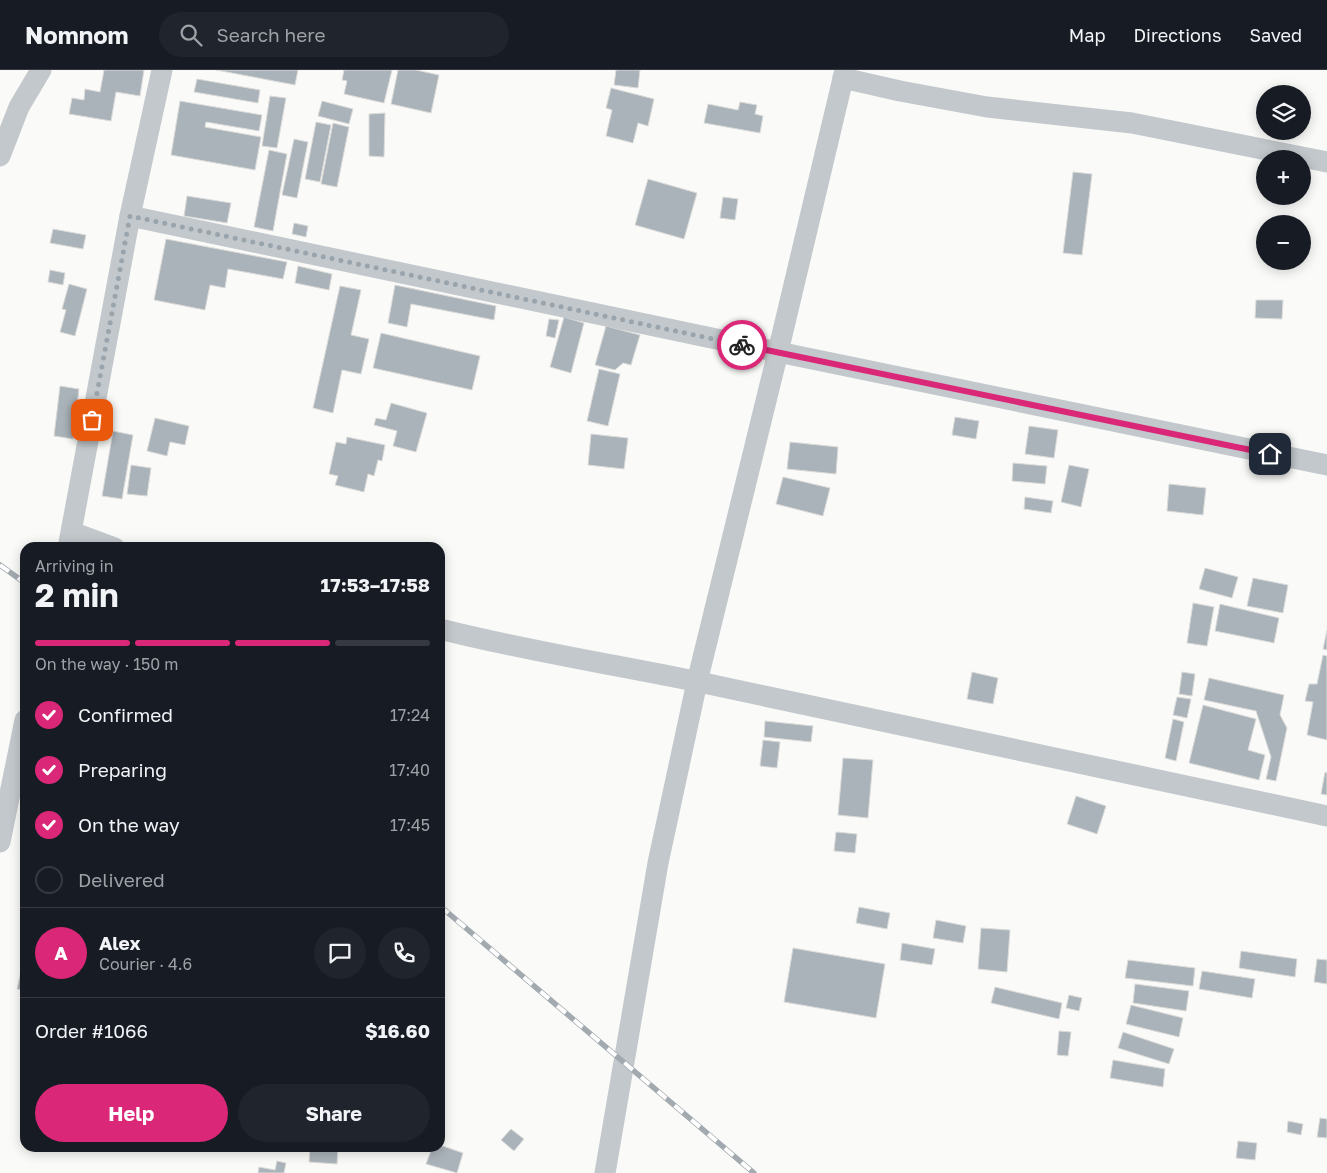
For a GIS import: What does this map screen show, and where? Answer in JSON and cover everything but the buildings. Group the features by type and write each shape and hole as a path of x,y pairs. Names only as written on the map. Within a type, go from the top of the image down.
{"street":[{"path":"0,156 19,107 41,70"},
{"path":"70,540 130,216 162,70"},
{"path":"605,1173 658,863 697,682 844,74 900,91 987,106 1132,122 1327,162"},
{"path":"130,216 1327,465"},
{"path":"445,630 494,643 697,682 1131,776 1327,816"},
{"path":"0,842 20,744"}],"railway":[{"path":"0,565 20,579"},
{"path":"445,910 754,1173"}],"way so far":[{"path":"92,420 130,216 742,345"}],"route":[{"path":"742,345 1270,454"}]}
